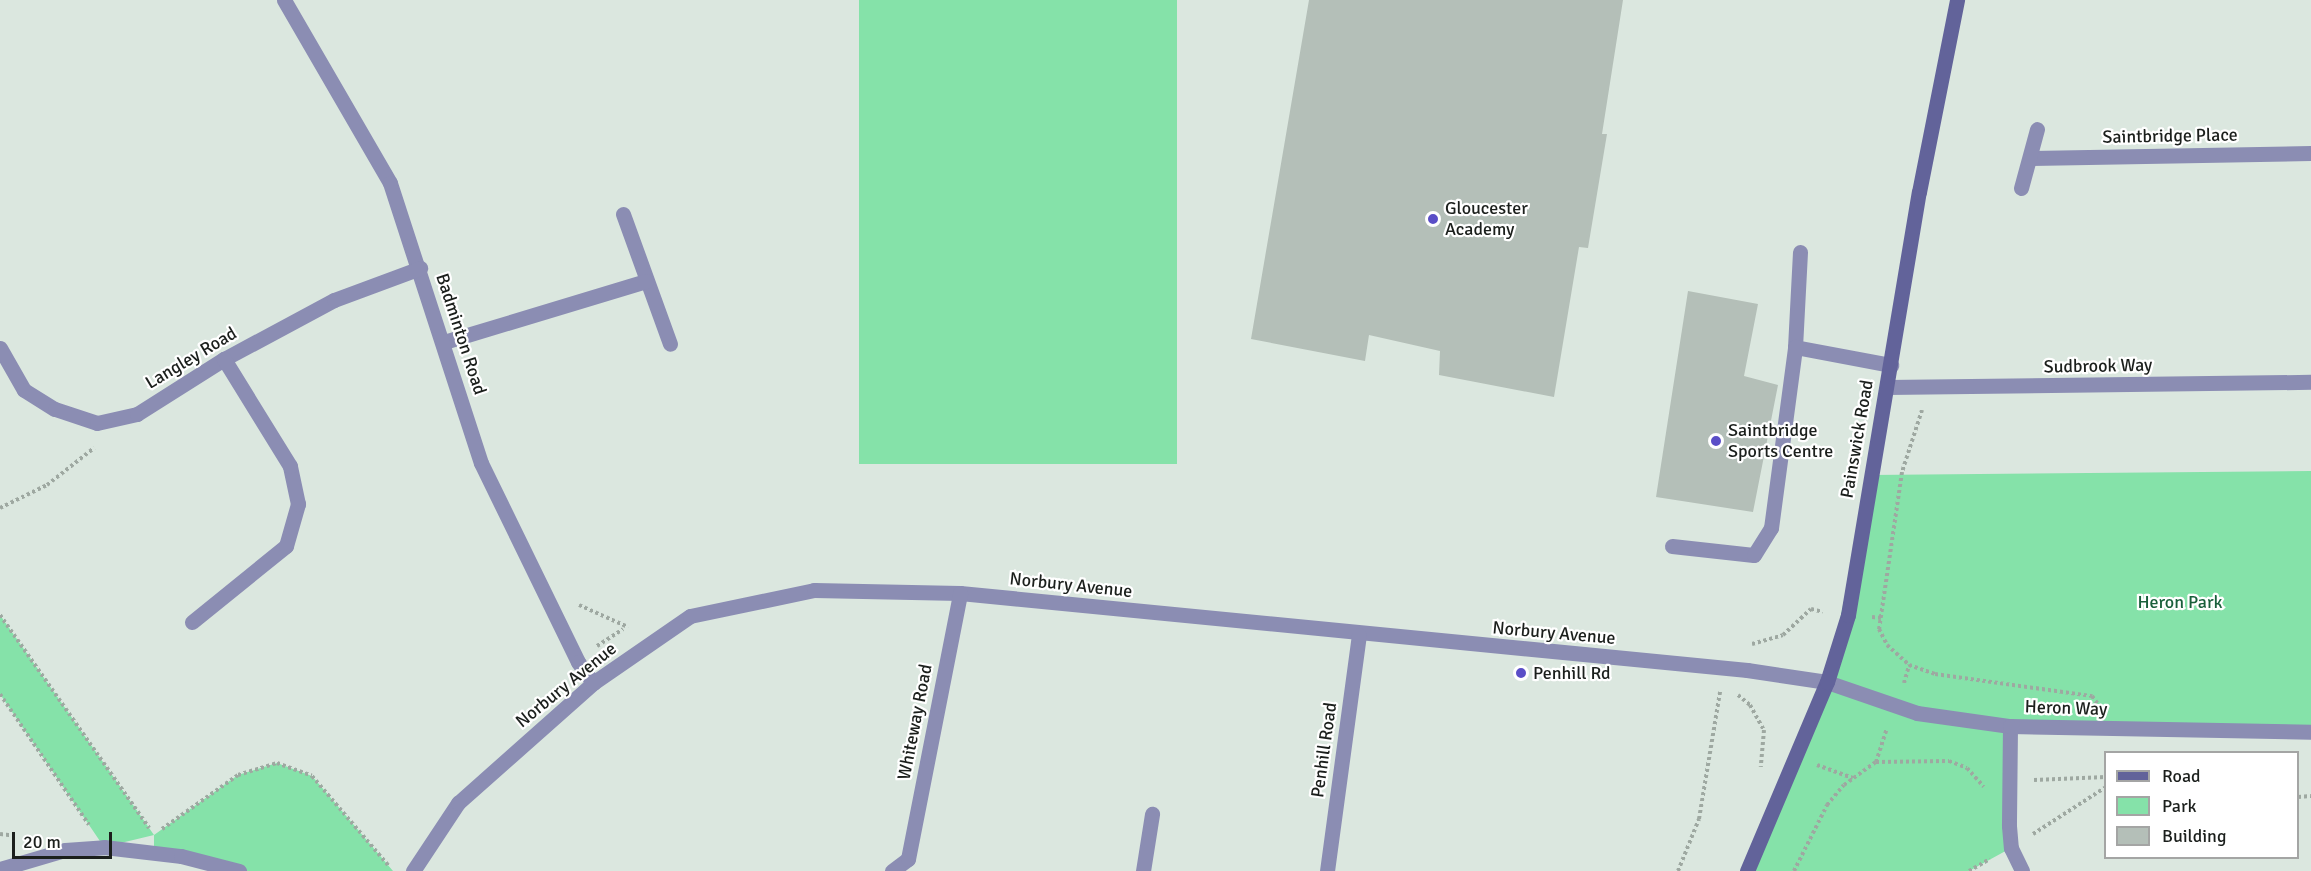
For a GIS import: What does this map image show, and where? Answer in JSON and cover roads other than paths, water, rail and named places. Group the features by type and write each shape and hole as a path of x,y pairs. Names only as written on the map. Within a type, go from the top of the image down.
{"main road":[{"name":"Painswick Road","path":"1747,871 1827,682 1848,615 1919,192 1957,0"}],"street":[{"name":"Badminton Road","path":"284,0 390,183 420,268 481,463 578,662 593,683"},
{"path":"2021,188 2037,129"},
{"name":"Saintbridge Place","path":"2031,158 2311,153"},
{"path":"623,214 670,344"},
{"path":"1672,546 1754,555 1771,528 1795,347 1800,252"},
{"name":"Langley Road","path":"0,348 24,390 55,409 97,423 136,414 224,359 334,300 420,268"},
{"path":"444,342 646,281"},
{"path":"1795,347 1891,365"},
{"path":"192,622 286,546 298,504 290,466 224,359"},
{"name":"Sudbrook Way","path":"1887,387 2311,382"},
{"name":"Norbury Avenue","path":"414,871 458,803 593,683 690,616 814,590 960,594 1359,635 1747,670 1827,682"},
{"name":"Whiteway Road","path":"892,871 912,865 960,594"},
{"name":"Penhill Road","path":"1327,871 1359,635"},
{"name":"Heron Way","path":"1827,682 1917,713 2010,726 2311,732"},
{"path":"2010,726 2011,848 2022,871"},
{"path":"1143,871 1152,814"},
{"path":"0,869 65,850 104,847 181,856 239,871"}],"place":[{"name":"Gloucester Academy","path":"1433,219"},
{"name":"Saintbridge Sports Centre","path":"1716,441"},
{"name":"Penhill Rd","path":"1521,673"}],"park label":[{"name":"Heron Park","path":"2180,602"}]}
